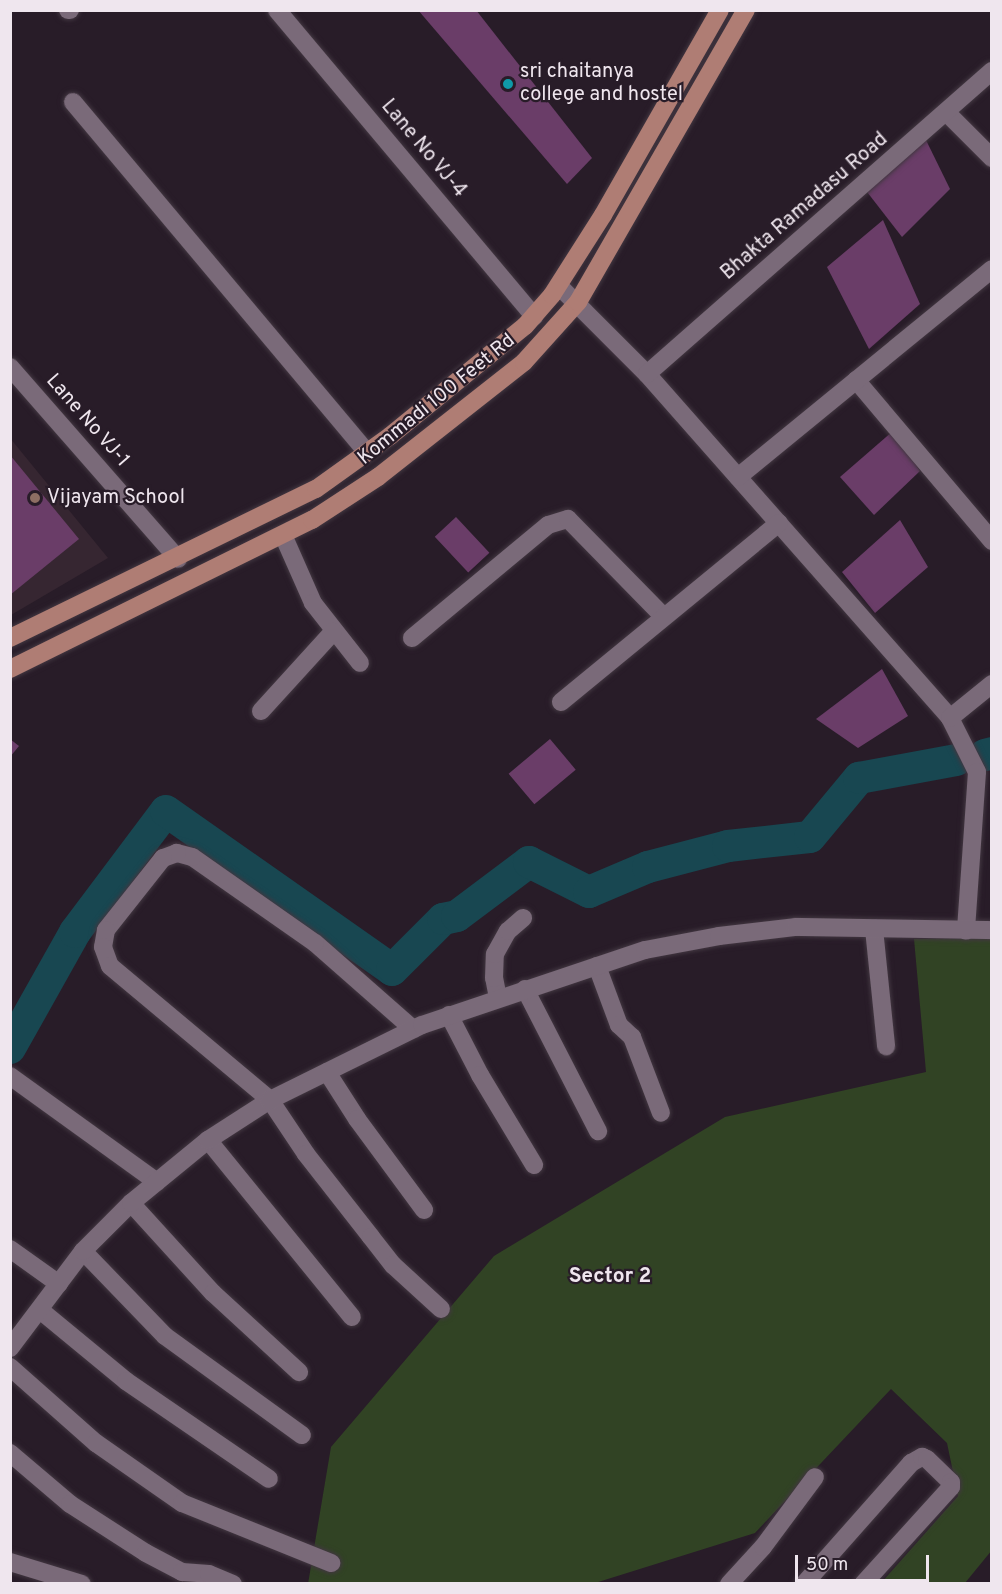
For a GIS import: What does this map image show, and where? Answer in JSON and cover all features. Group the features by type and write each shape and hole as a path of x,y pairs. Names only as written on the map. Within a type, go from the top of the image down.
{"main road":[{"name":"Kommadi 100 Feet Rd","path":"10,638 284,507 367,452 492,354 534,316 559,286 720,10"},
{"name":"Kommadi 100 Feet Rd","path":"10,669 283,536 344,501 489,392 545,341 578,302 746,10"}],"street":[{"name":"Lane No VJ-4","path":"277,10 534,316"},
{"name":"Bhakta Ramadasu Road","path":"648,374 948,113 992,71"},
{"path":"73,102 367,452"},
{"path":"948,113 992,158"},
{"path":"738,477 992,269"},
{"path":"559,286 578,302 648,374 950,718 977,772 966,931"},
{"name":"Lane No VJ-1","path":"10,367 178,559"},
{"path":"856,380 992,541"},
{"path":"412,639 548,525 568,519 664,617"},
{"path":"561,702 779,523"},
{"path":"283,536 313,603 333,632 360,663"},
{"path":"261,711 333,632"},
{"path":"950,718 992,684"},
{"path":"413,1029 315,943 192,856 177,853 163,858 106,930 103,947 110,966 270,1100 306,1154 386,1255 441,1309"},
{"path":"498,998 494,978 495,954 508,931 523,918"},
{"path":"10,1348 83,1251 131,1203 208,1140 270,1100 413,1029 498,998 645,950 719,936 796,927 992,930"},
{"path":"874,929 886,1046"},
{"path":"597,966 620,1025 632,1037 661,1113"},
{"path":"525,989 598,1131"},
{"path":"449,1015 480,1075 534,1165"},
{"path":"327,1072 362,1126 424,1210"},
{"path":"10,1076 157,1182"},
{"path":"208,1140 352,1317"},
{"path":"131,1203 213,1293 299,1372"},
{"path":"10,1249 59,1284"},
{"path":"83,1251 165,1336 302,1435"},
{"path":"40,1310 126,1381 269,1479"},
{"path":"10,1366 96,1443 182,1503 331,1563"},
{"path":"10,1454 70,1504 146,1553 182,1572 216,1576 233,1584"},
{"path":"804,1584 911,1462 922,1457 927,1459 951,1482 951,1487 863,1584"},
{"path":"729,1584 815,1477"},
{"path":"10,1562 82,1584"}],"shaded area":[{"name":"Vijayam School","path":"10,438 108,558 11,615 10,615"}],"green space":[{"path":"991,938 992,1550 965,1583 881,1583 958,1496 947,1443 891,1389 755,1533 595,1583 308,1584 331,1447 494,1256 725,1117 926,1072 914,939"}],"building":[{"name":"sri chaitanya college and hostel","path":"418,10 476,10 592,158 567,184"},
{"path":"924,136 950,189 902,237 864,188"},
{"path":"883,220 920,304 869,349 827,267"},
{"path":"893,431 920,471 874,515 840,477"},
{"path":"10,455 79,539 10,595"},
{"path":"456,517 489,553 468,573 435,537"},
{"path":"900,520 928,567 875,613 842,572"},
{"path":"882,669 908,716 858,748 816,719"},
{"path":"10,739 19,746 10,757"},
{"path":"550,739 576,770 534,804 509,774"}],"waterway":[{"path":"985,755 992,753"},
{"path":"10,1048 75,932 166,811 392,970 443,919 457,916 529,862 589,892 648,867 728,846 810,837 859,778 956,760"}],"place":[{"name":"sri chaitanya college and hostel","path":"508,84"},
{"name":"Vijayam School","path":"35,498"}],"district":[{"name":"Sector 2","path":"610,1277"}]}
